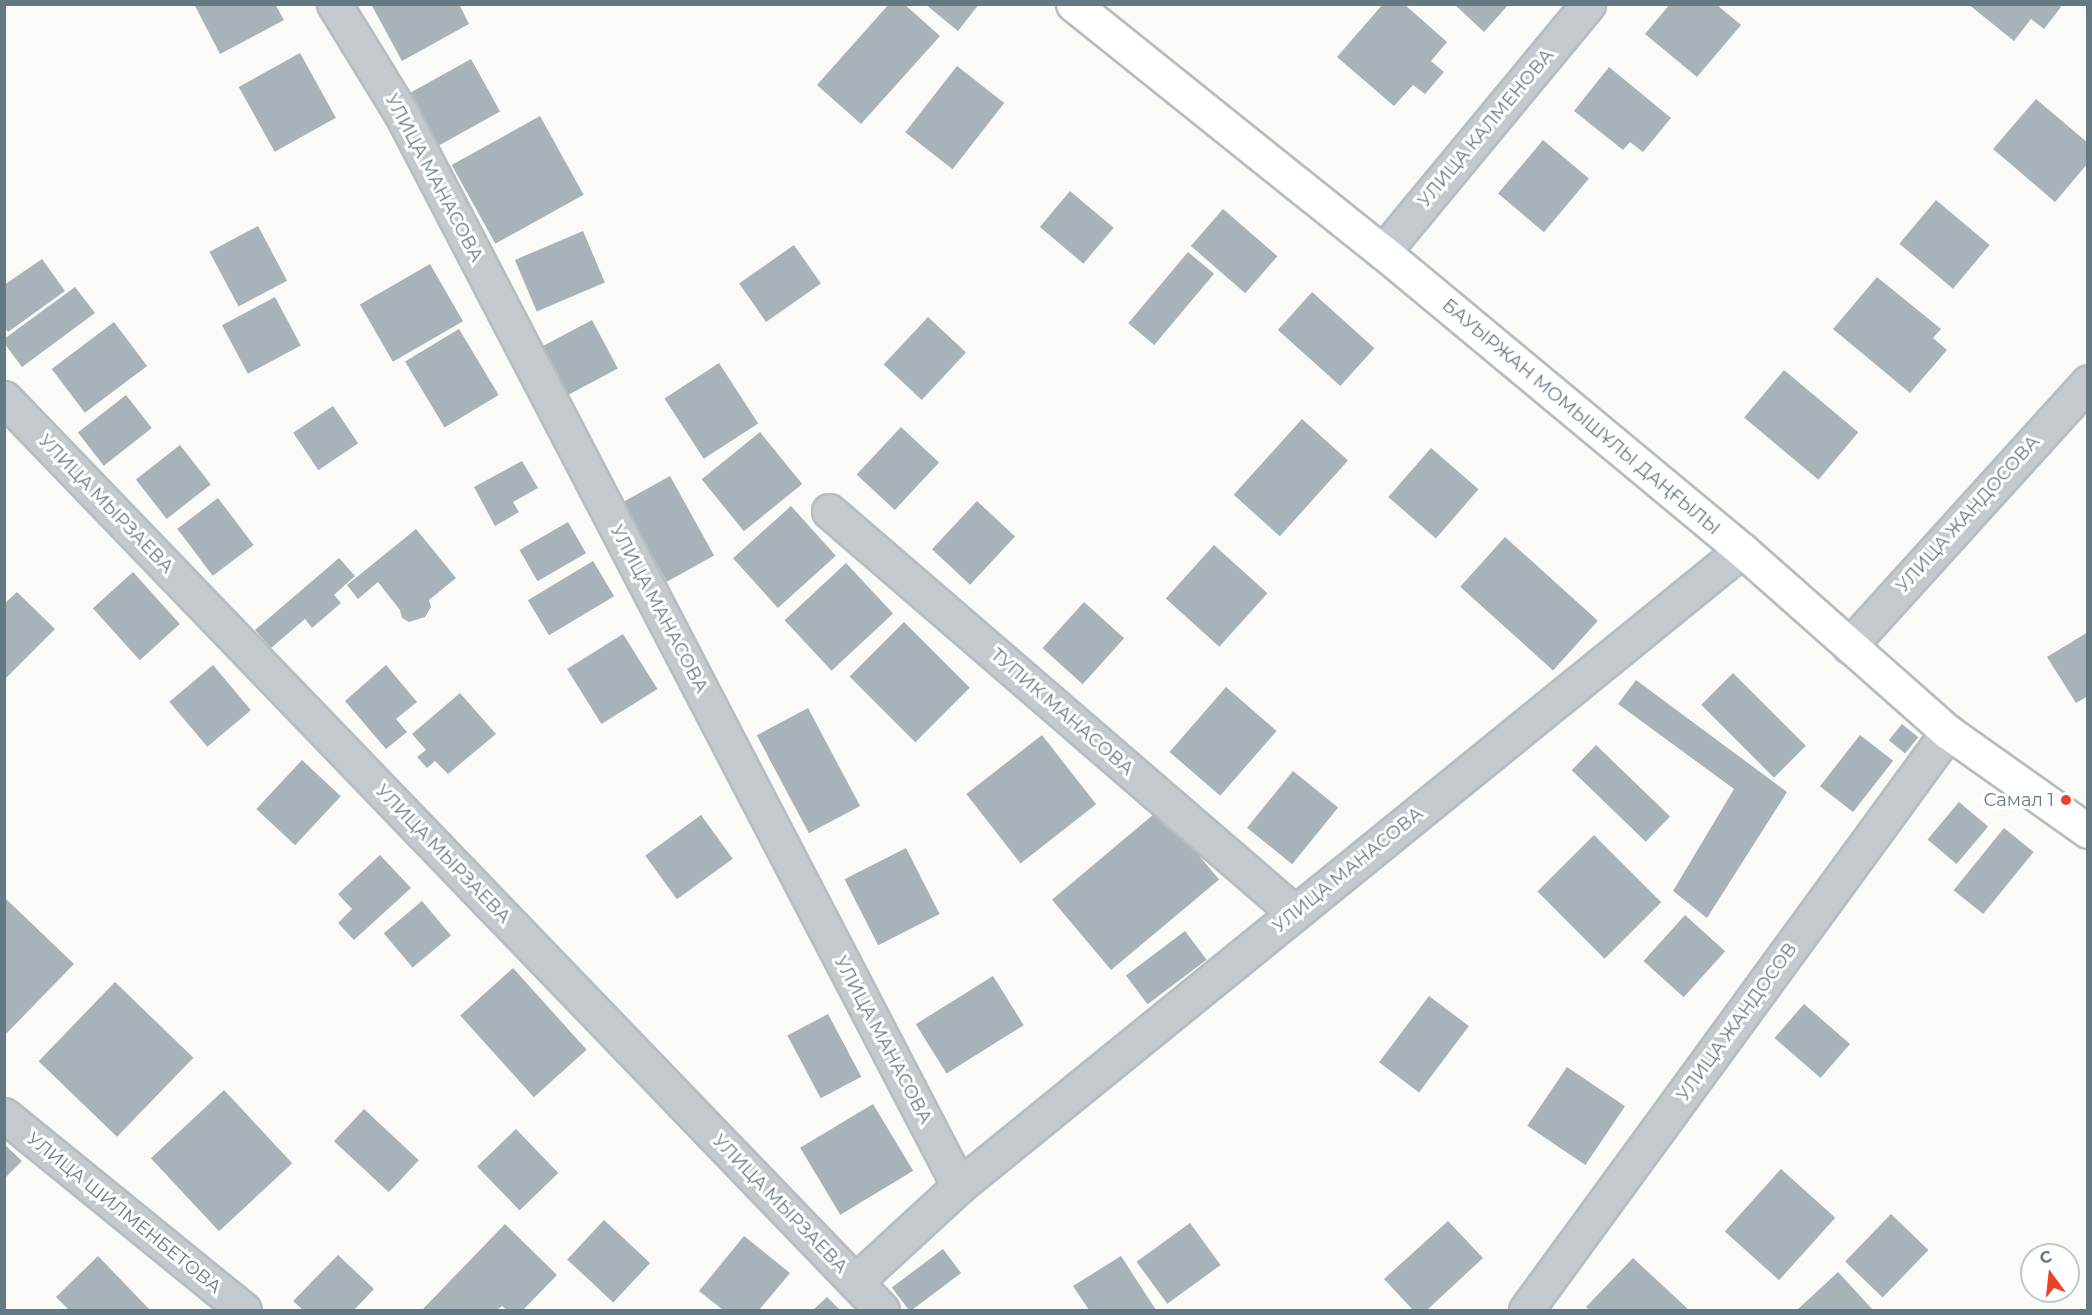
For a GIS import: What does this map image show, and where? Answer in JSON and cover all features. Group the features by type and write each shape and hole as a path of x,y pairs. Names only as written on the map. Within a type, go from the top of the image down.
{"main road":[{"name":"БАУЫРЖАН МОМЫШҰЛЫ ДАҢҒЫЛЫ","path":"1073,4 1383,252 1742,550 1948,732 2088,831"}],"street":[{"name":"УЛИЦА МАНАСОВА","path":"334,4 400,113 960,1186 1742,550"},
{"name":"УЛИЦА КАЛМЕНОВА","path":"1383,252 1588,4"},
{"name":"УЛИЦА ЖАНДОСОВА","path":"1849,646 2088,382"},
{"name":"УЛИЦА МЫРЗАЕВА","path":"4,398 882,1311"},
{"name":"ТУПИК МАНАСОВА","path":"829,511 1295,913"},
{"name":"УЛИЦА ЖАНДОСОВ","path":"1526,1311 1948,732"},
{"name":"УЛИЦА ШИЛМЕНБЕТОВА","path":"4,1115 244,1311"},
{"path":"855,1282 960,1186"}],"building":[{"path":"194,4 275,4 284,20 220,54"},
{"path":"371,4 459,4 469,24 402,61"},
{"path":"889,4 904,4 940,36 861,124 817,85"},
{"path":"925,4 979,4 958,31"},
{"path":"1383,4 1404,4 1447,42 1431,61 1444,72 1425,94 1413,85 1394,106 1337,57"},
{"path":"1454,4 1509,4 1484,32"},
{"path":"1670,4 1716,4 1741,25 1697,77 1645,34"},
{"path":"1968,4 2058,4 2061,7 2044,29 2031,19 2014,41"},
{"path":"300,53 336,118 275,152 239,87"},
{"path":"471,59 500,111 437,146 408,94"},
{"path":"957,66 1004,103 953,169 905,132"},
{"path":"1609,67 1671,118 1643,152 1630,142 1623,150 1574,111"},
{"path":"2036,99 2088,143 2088,163 2055,202 1993,149"},
{"path":"540,116 584,195 495,244 452,165"},
{"path":"1543,140 1589,179 1544,232 1498,194"},
{"path":"1070,191 1114,228 1083,264 1040,227"},
{"path":"1936,200 1990,245 1953,289 1899,244"},
{"path":"1223,209 1277,256 1245,293 1191,246"},
{"path":"258,226 287,281 239,307 209,252"},
{"path":"583,231 605,283 537,311 515,260"},
{"path":"794,245 821,284 766,322 739,283"},
{"path":"1188,252 1214,274 1154,345 1128,323"},
{"path":"42,259 65,291 8,332 4,327 4,285"},
{"path":"430,264 463,321 393,362 360,304"},
{"path":"1877,277 1941,329 1933,338 1947,350 1910,393 1833,329"},
{"path":"75,287 95,313 22,367 4,343 4,339"},
{"path":"1312,292 1374,348 1340,386 1278,330"},
{"path":"275,297 301,346 248,374 222,325"},
{"path":"928,317 966,352 922,400 884,365"},
{"path":"592,320 618,369 568,395 543,346"},
{"path":"114,322 147,366 85,413 52,369"},
{"path":"459,329 499,395 445,427 405,361"},
{"path":"719,363 758,423 704,459 664,398"},
{"path":"1784,370 1858,432 1818,480 1744,417"},
{"path":"126,395 152,428 104,466 78,433"},
{"path":"333,406 358,443 318,470 293,433"},
{"path":"1302,419 1348,460 1280,536 1234,495"},
{"path":"901,427 939,462 895,510 857,475"},
{"path":"760,432 802,484 744,531 702,479"},
{"path":"180,445 211,484 167,519 136,479"},
{"path":"1431,448 1479,489 1436,538 1388,497"},
{"path":"522,461 538,488 513,502 519,512 495,526 474,487"},
{"path":"670,476 714,556 667,582 623,502"},
{"path":"218,498 254,545 213,576 177,529"},
{"path":"977,501 1015,536 970,585 932,549"},
{"path":"791,506 836,556 778,608 733,558"},
{"path":"568,522 586,553 538,581 520,550"},
{"path":"416,529 456,578 429,600 431,607 425,617 409,622 402,618 400,610 378,582 358,599 347,585"},
{"path":"1505,537 1598,621 1553,670 1460,587"},
{"path":"1214,545 1268,593 1219,647 1166,599"},
{"path":"339,558 355,576 334,595 341,603 312,628 305,619 271,648 255,630"},
{"path":"593,561 614,596 549,635 528,600"},
{"path":"846,563 893,613 832,671 785,620"},
{"path":"133,572 180,624 140,660 93,608"},
{"path":"17,592 55,629 6,678 4,604"},
{"path":"1084,602 1124,638 1083,684 1043,648"},
{"path":"904,622 970,688 915,742 850,676"},
{"path":"2088,632 2088,696 2076,703 2047,657"},
{"path":"623,634 657,689 601,724 567,669"},
{"path":"213,665 251,710 207,747 169,702"},
{"path":"386,665 417,702 396,719 407,732 386,749 345,701"},
{"path":"1733,673 1806,746 1774,778 1701,705"},
{"path":"1636,680 1787,792 1707,918 1673,891 1734,789 1618,704"},
{"path":"1226,687 1277,731 1220,796 1170,752"},
{"path":"460,693 496,734 448,774 435,761 427,768 417,757 426,750 412,734"},
{"path":"808,708 860,806 809,833 757,735"},
{"path":"1902,724 1918,737 1905,754 1889,740"},
{"path":"1042,735 1096,804 1021,863 966,794"},
{"path":"1860,735 1893,761 1853,812 1820,786"},
{"path":"1596,745 1670,817 1646,842 1572,770"},
{"path":"302,760 341,796 295,845 256,809"},
{"path":"1293,771 1338,808 1292,864 1247,828"},
{"path":"1959,802 1988,826 1957,864 1928,840"},
{"path":"1160,809 1219,879 1111,970 1052,900"},
{"path":"701,815 733,859 677,899 645,856"},
{"path":"2004,828 2034,852 1983,914 1954,890"},
{"path":"1594,835 1661,902 1605,959 1537,892"},
{"path":"906,848 940,914 878,945 845,879"},
{"path":"380,855 411,888 354,940 338,923 352,909 338,894"},
{"path":"4,897 74,964 4,1036"},
{"path":"422,901 451,935 413,968 384,933"},
{"path":"1685,915 1725,951 1684,997 1644,961"},
{"path":"1185,931 1207,960 1148,1004 1126,976"},
{"path":"513,968 587,1050 534,1097 460,1016"},
{"path":"993,976 1024,1025 947,1073 916,1024"},
{"path":"115,982 193,1058 117,1137 39,1061"},
{"path":"1429,996 1469,1026 1419,1092 1379,1062"},
{"path":"1804,1004 1850,1044 1821,1078 1774,1038"},
{"path":"828,1014 861,1077 821,1098 787,1036"},
{"path":"1567,1067 1625,1106 1585,1165 1527,1126"},
{"path":"224,1090 292,1163 219,1231 151,1158"},
{"path":"873,1104 913,1171 840,1215 800,1148"},
{"path":"364,1109 419,1160 389,1192 334,1141"},
{"path":"516,1129 558,1173 520,1210 477,1167"},
{"path":"4,1144 22,1161 4,1179"},
{"path":"1781,1169 1835,1218 1779,1280 1725,1231"},
{"path":"1891,1214 1928,1250 1883,1298 1845,1261"},
{"path":"604,1220 650,1263 613,1302 567,1259"},
{"path":"1448,1221 1483,1258 1427,1310 1413,1310 1384,1279"},
{"path":"1190,1223 1221,1265 1167,1304 1137,1262"},
{"path":"505,1224 557,1275 523,1310 507,1310 502,1306 497,1310 422,1310"},
{"path":"744,1236 790,1273 759,1310 723,1310 699,1291"},
{"path":"943,1249 961,1273 912,1310 909,1310 892,1288"},
{"path":"338,1255 374,1289 354,1310 303,1310 293,1301"},
{"path":"98,1256 150,1310 69,1310 56,1297"},
{"path":"1121,1256 1156,1310 1089,1310 1073,1286"},
{"path":"1633,1258 1689,1310 1590,1310 1586,1307"},
{"path":"1838,1272 1873,1310 1797,1310"},
{"path":"827,1297 840,1310 813,1310"}],"place":[{"name":"Самал 1","path":"2066,800"}]}
